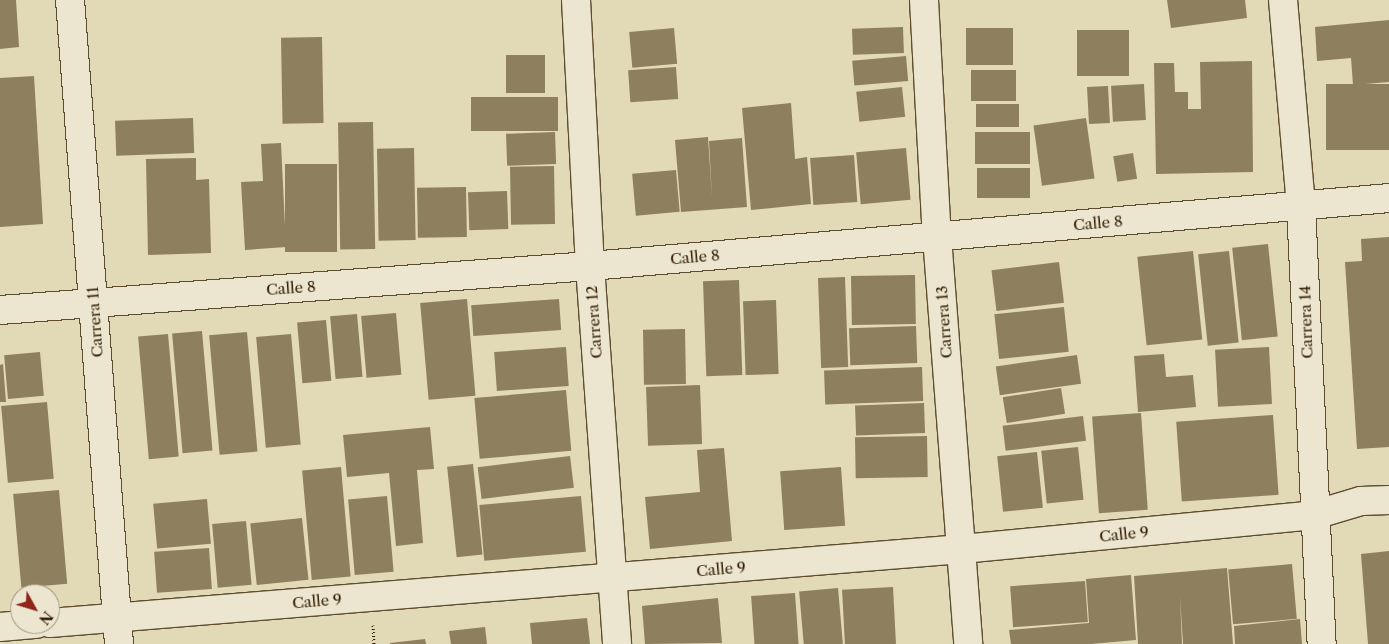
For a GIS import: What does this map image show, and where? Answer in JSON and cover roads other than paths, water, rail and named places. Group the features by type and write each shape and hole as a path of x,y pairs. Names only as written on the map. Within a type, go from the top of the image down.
{"street":[{"name":"Carrera 11","path":"70,0 119,644"},
{"name":"Carrera 12","path":"576,0 590,266 617,644"},
{"name":"Carrera 13","path":"924,0 937,237 968,644"},
{"name":"Carrera 14","path":"1284,0 1301,206 1314,515 1322,644"},
{"name":"Calle 8","path":"0,310 590,266 1389,198"},
{"name":"Calle 9","path":"60,622 962,549 1314,515 1361,501 1389,500"}]}
